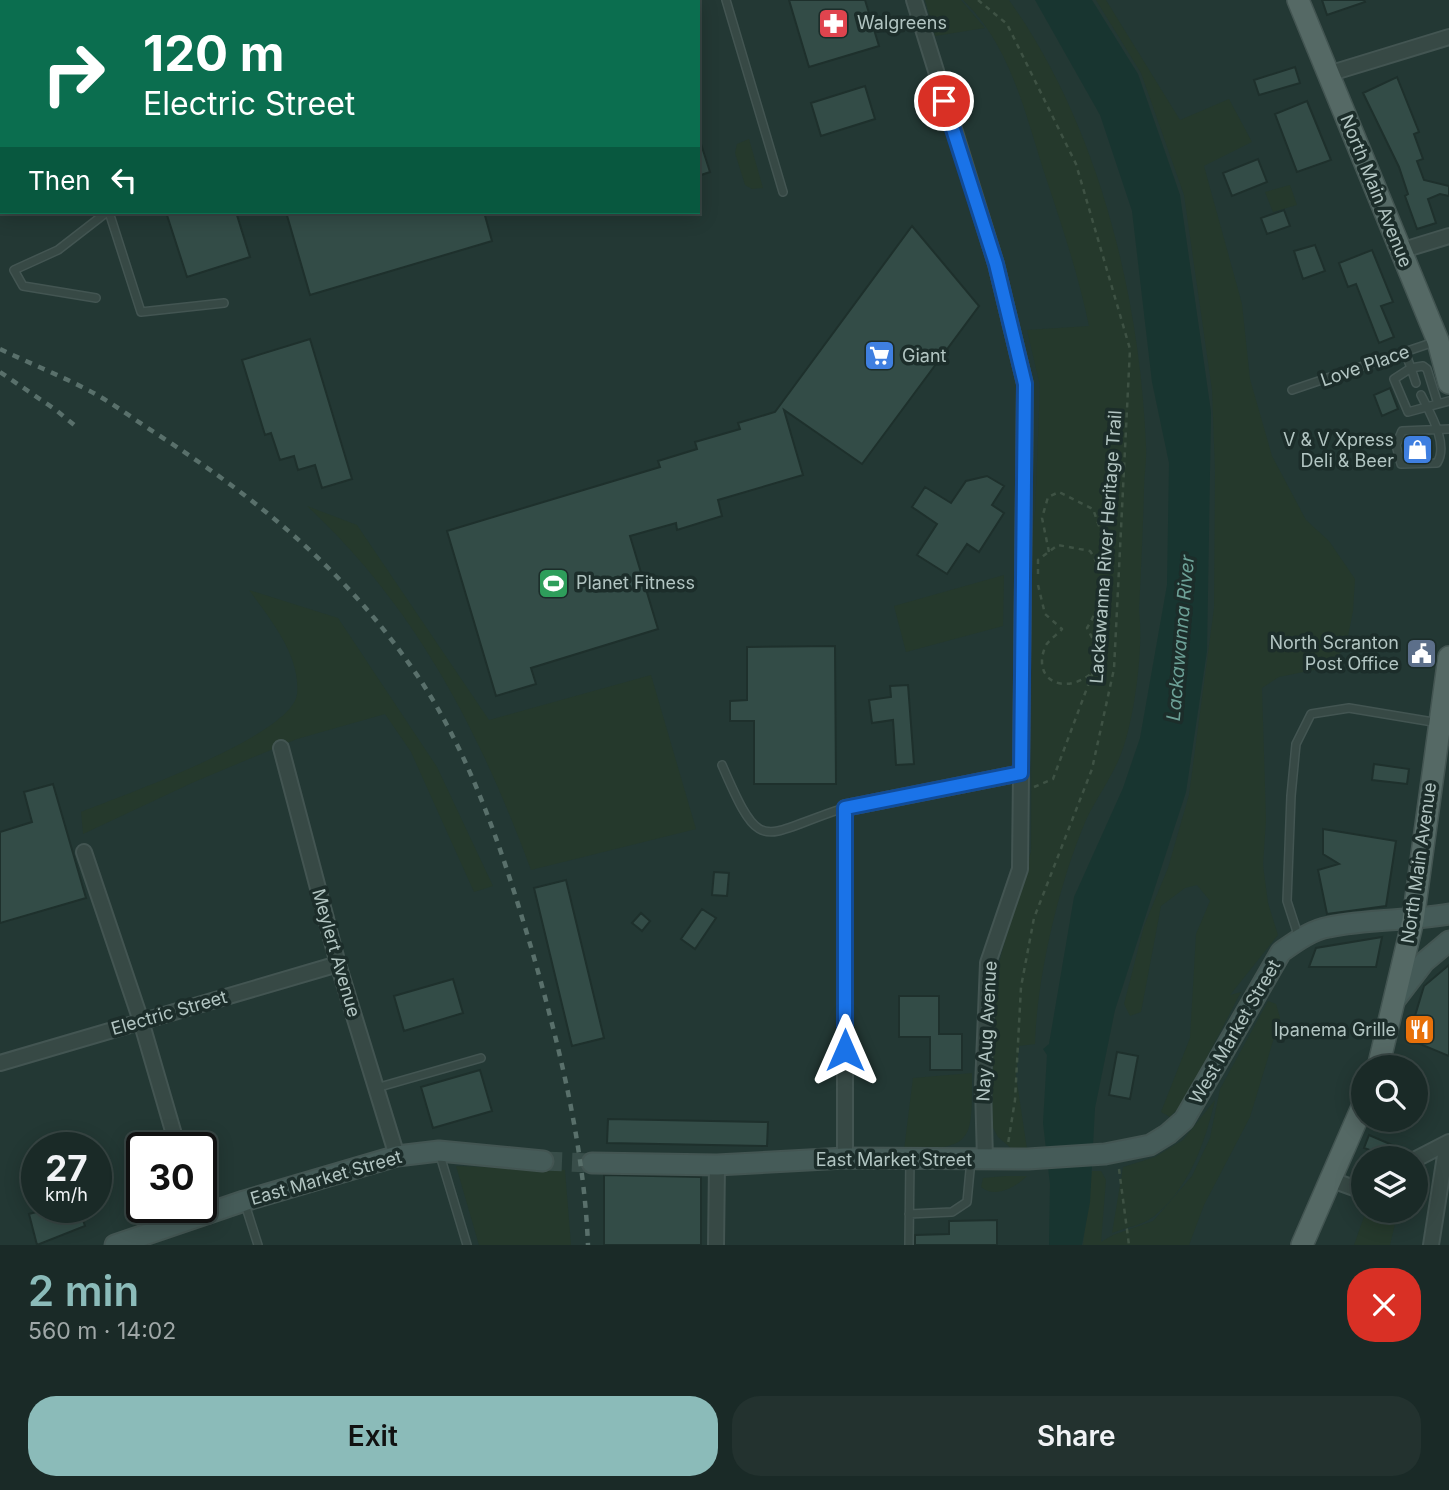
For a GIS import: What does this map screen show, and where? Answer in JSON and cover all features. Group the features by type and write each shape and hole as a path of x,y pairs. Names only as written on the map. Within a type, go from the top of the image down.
{"main road":[{"name":"North Main Avenue","path":"1298,0 1438,341 1449,383"},
{"name":"North Main Avenue","path":"1381,1055 1413,920 1449,657"},
{"path":"1302,1245 1352,1132"}],"street":[{"name":"Nay Aug Avenue","path":"914,0 996,264 1025,384 1020,869 988,963 983,1087 987,1160"},
{"path":"1328,74 1449,37"},
{"path":"1400,251 1449,236"},
{"name":"Meylert Avenue","path":"281,748 338,964 397,1156"},
{"path":"845,1158 845,808 1021,773"},
{"path":"84,852 141,1021 172,1132"},
{"name":"West Market Street","path":"1028,1159 1111,1153 1150,1145 1184,1120 1269,968 1281,952 1299,939 1328,927 1413,920 1449,914"},
{"path":"1395,1000 1424,962 1449,942"},
{"name":"Electric Street","path":"0,1063 338,964"},
{"path":"1428,1153 1448,1143"},
{"path":"1431,1245 1448,1143"},
{"name":"East Market Street","path":"217,1207 397,1156 439,1151 543,1161"},
{"name":"East Market Street","path":"592,1163 717,1165 845,1158 1028,1159"},
{"path":"716,1245 717,1165"},
{"path":"1332,1180 1351,1187"},
{"name":"East Market Street","path":"116,1245 169,1223"}],"lane":[{"path":"726,0 783,192"},
{"path":"96,298 23,286 13,270 58,250 105,214"},
{"path":"109,214 141,312 224,303"},
{"name":"Love Place","path":"1292,390 1438,341"},
{"path":"1405,352 1416,383"},
{"path":"1438,404 1427,369 1423,366 1411,368 1394,379 1402,401 1410,413 1449,401"},
{"path":"1421,395 1438,431 1441,458 1437,463 1401,464 1396,445 1402,431 1438,431 1449,429"},
{"path":"1299,939 1287,901 1291,796 1296,744 1311,714 1349,708 1439,723"},
{"path":"722,765 747,819 754,827 765,831 780,832 845,808"},
{"path":"376,1088 481,1058"},
{"path":"439,1151 467,1245"},
{"path":"909,1245 910,1159"},
{"path":"909,1214 952,1212 967,1202 987,1160"},
{"path":"244,1201 258,1245"}],"path":[{"name":"Lackawanna River Heritage Trail","path":"978,0 1007,24 1076,164 1130,349 1114,669 1092,769 1034,918 1021,987 1015,1100 987,1160"},
{"path":"1049,552 1042,519 1048,497 1059,492 1093,509 1104,540 1098,563"},
{"path":"1032,788 1053,779 1093,672 1097,645 1087,628 1097,611 1103,582 1098,563 1090,551 1058,545 1038,560 1039,593 1045,614 1062,629 1046,645 1044,665 1049,678 1057,685 1071,686 1093,672"},
{"path":"1111,1153 1129,1245"}],"shaded area":[{"path":"925,0 961,0 985,28 935,36"},
{"path":"963,0 1009,0 1040,49 1067,101 1090,156 1109,213 1135,330 1146,446 1140,644 1133,707 1119,759 1086,820 1067,872 1045,960 1035,1044 1019,1046 1016,1076 1027,1149 1012,1149 998,1137 992,1126 995,985 1031,851 1032,645 1029,564 1035,512 1040,386 1027,330 1089,326 1069,248 1014,80 993,37"},
{"path":"1096,0 1106,0 1180,120 1229,99 1252,142 1204,166 1242,304 1250,379 1272,456 1306,520 1329,541 1355,579 1353,611 1346,646 1328,667 1279,677 1262,688 1266,820 1263,865 1268,903 1278,935 1230,995 1241,992 1183,1103 1170,1117 1161,1112 1190,1038 1196,934 1210,901 1197,885 1185,888 1161,906 1141,1012 1130,1016 1124,1004 1144,926 1168,868 1189,795 1214,608 1215,471 1212,390 1184,195 1141,73"},
{"path":"749,139 763,188 752,189 745,185 735,153 737,144"},
{"path":"1290,185 1297,205 1273,212 1265,192"},
{"path":"307,506 357,525 489,720 651,675 696,829 531,870 490,769 441,674 381,586 346,545"},
{"path":"1004,575 1003,626 906,652 894,606"},
{"path":"249,590 338,618 437,767 493,886 474,892 411,752 385,714 297,739 194,782 83,834 81,812 166,779 237,746 267,728 288,710 297,694 294,666 282,639"},
{"path":"1268,1001 1276,1004 1280,1018 1250,1117 1204,1205 1189,1245 1083,1245 1092,1171 1101,1171 1106,1180 1101,1242 1153,1221 1192,1176 1210,1138 1220,1089"},
{"path":"972,1073 971,1114 964,1137 944,1147 904,1150 913,1078"},
{"path":"1215,1100 1194,1164 1166,1206 1149,1220 1112,1233 1123,1167 1155,1157 1183,1140"},
{"path":"456,1166 565,1170 571,1245 479,1245"},
{"path":"1027,1176 999,1192 981,1187 983,1178"},
{"path":"1362,1223 1395,1223 1390,1245 1354,1245"}],"water":[{"name":"Lackawanna River","path":"1035,0 1092,0 1138,74 1180,195 1211,412 1207,651 1186,792 1115,1010 1095,1108 1090,1202 1082,1245 1049,1245 1050,1184 1043,1123 1047,1055 1043,1049 1049,1044 1074,897 1123,788 1140,738 1167,585 1169,463 1152,382 1132,211 1100,115"}],"building":[{"name":"Walgreens","path":"789,0 865,0 879,46 809,67"},
{"path":"1322,0 1364,0 1365,2 1327,15"},
{"path":"1295,67 1300,83 1259,95 1254,80"},
{"path":"1397,77 1419,132 1414,134 1423,159 1417,161 1424,180 1449,186 1449,196 1440,194 1428,199 1436,223 1417,229 1405,196 1408,194 1399,167 1363,93"},
{"path":"865,86 875,119 821,136 811,103"},
{"path":"1307,101 1331,160 1297,172 1275,114"},
{"path":"700,144 701,144 710,172 700,175"},
{"path":"1258,159 1267,182 1232,196 1223,173"},
{"path":"1284,210 1290,226 1267,234 1261,218"},
{"path":"167,214 237,214 250,257 187,277"},
{"path":"287,214 485,214 492,241 310,295"},
{"path":"912,226 979,306 862,464 784,410 803,475 718,500 722,516 677,530 676,523 630,536 658,629 531,668 536,684 496,696 447,531 660,467 658,461 697,449 695,442 740,429 738,423 775,412"},
{"path":"1315,245 1325,271 1303,279 1294,251"},
{"path":"1372,250 1393,302 1381,306 1394,337 1379,343 1356,284 1348,287 1339,263"},
{"path":"310,339 352,479 322,488 315,465 298,470 294,456 280,460 271,433 265,435 242,360"},
{"path":"1390,388 1398,409 1382,416 1374,395"},
{"path":"1404,442 1429,442 1429,457 1406,458"},
{"path":"987,476 1004,486 992,505 1004,513 979,552 967,544 947,574 917,555 937,524 912,507 925,487 951,503 966,481"},
{"path":"835,646 836,784 754,784 754,721 730,721 730,701 747,700 747,647"},
{"path":"908,685 914,764 896,765 893,720 872,723 869,700 891,697 890,686"},
{"path":"1374,764 1409,769 1407,784 1372,780"},
{"path":"53,784 86,898 0,923 0,832 32,822 24,792"},
{"path":"1323,829 1396,841 1386,906 1327,914 1318,870 1339,864 1323,854"},
{"path":"714,872 729,873 727,896 712,895"},
{"path":"566,880 604,1038 572,1046 534,888"},
{"path":"702,909 716,918 695,949 681,939"},
{"path":"641,913 650,921 642,931 632,923"},
{"path":"1382,937 1376,967 1309,967 1316,948"},
{"path":"1449,965 1449,1056 1408,1039 1424,986"},
{"path":"453,979 463,1013 404,1031 394,996"},
{"path":"899,996 939,996 939,1034 962,1034 962,1070 930,1070 930,1037 899,1037"},
{"path":"1117,1052 1138,1056 1130,1099 1109,1095"},
{"path":"480,1070 492,1111 433,1128 421,1087"},
{"path":"608,1119 768,1122 767,1146 607,1143"},
{"path":"1369,1135 1395,1146 1365,1146"},
{"path":"604,1175 701,1177 701,1245 604,1245"},
{"path":"997,1220 997,1245 915,1245 915,1235 949,1234 949,1221"},
{"path":"31,1223 84,1223 85,1226 37,1245"}],"tunnel":[{"path":"543,1161 592,1163"}],"railway":[{"path":"0,349 106,401 234,487 301,542 332,572 362,604 417,675 455,740 471,775 499,846 533,954 576,1135 588,1245"},
{"path":"0,372 79,429"}],"place":[{"name":"Walgreens","path":"834,23"},
{"name":"Giant","path":"879,356"},
{"name":"V & V Xpress Deli & Beer","path":"1417,450"},
{"name":"Planet Fitness","path":"553,583"},
{"name":"North Scranton Post Office","path":"1422,653"},
{"name":"Ipanema Grille","path":"1419,1030"}],"route":[{"path":"845,1050 845,808 1021,773 1025,384 996,264 944,101"}]}
